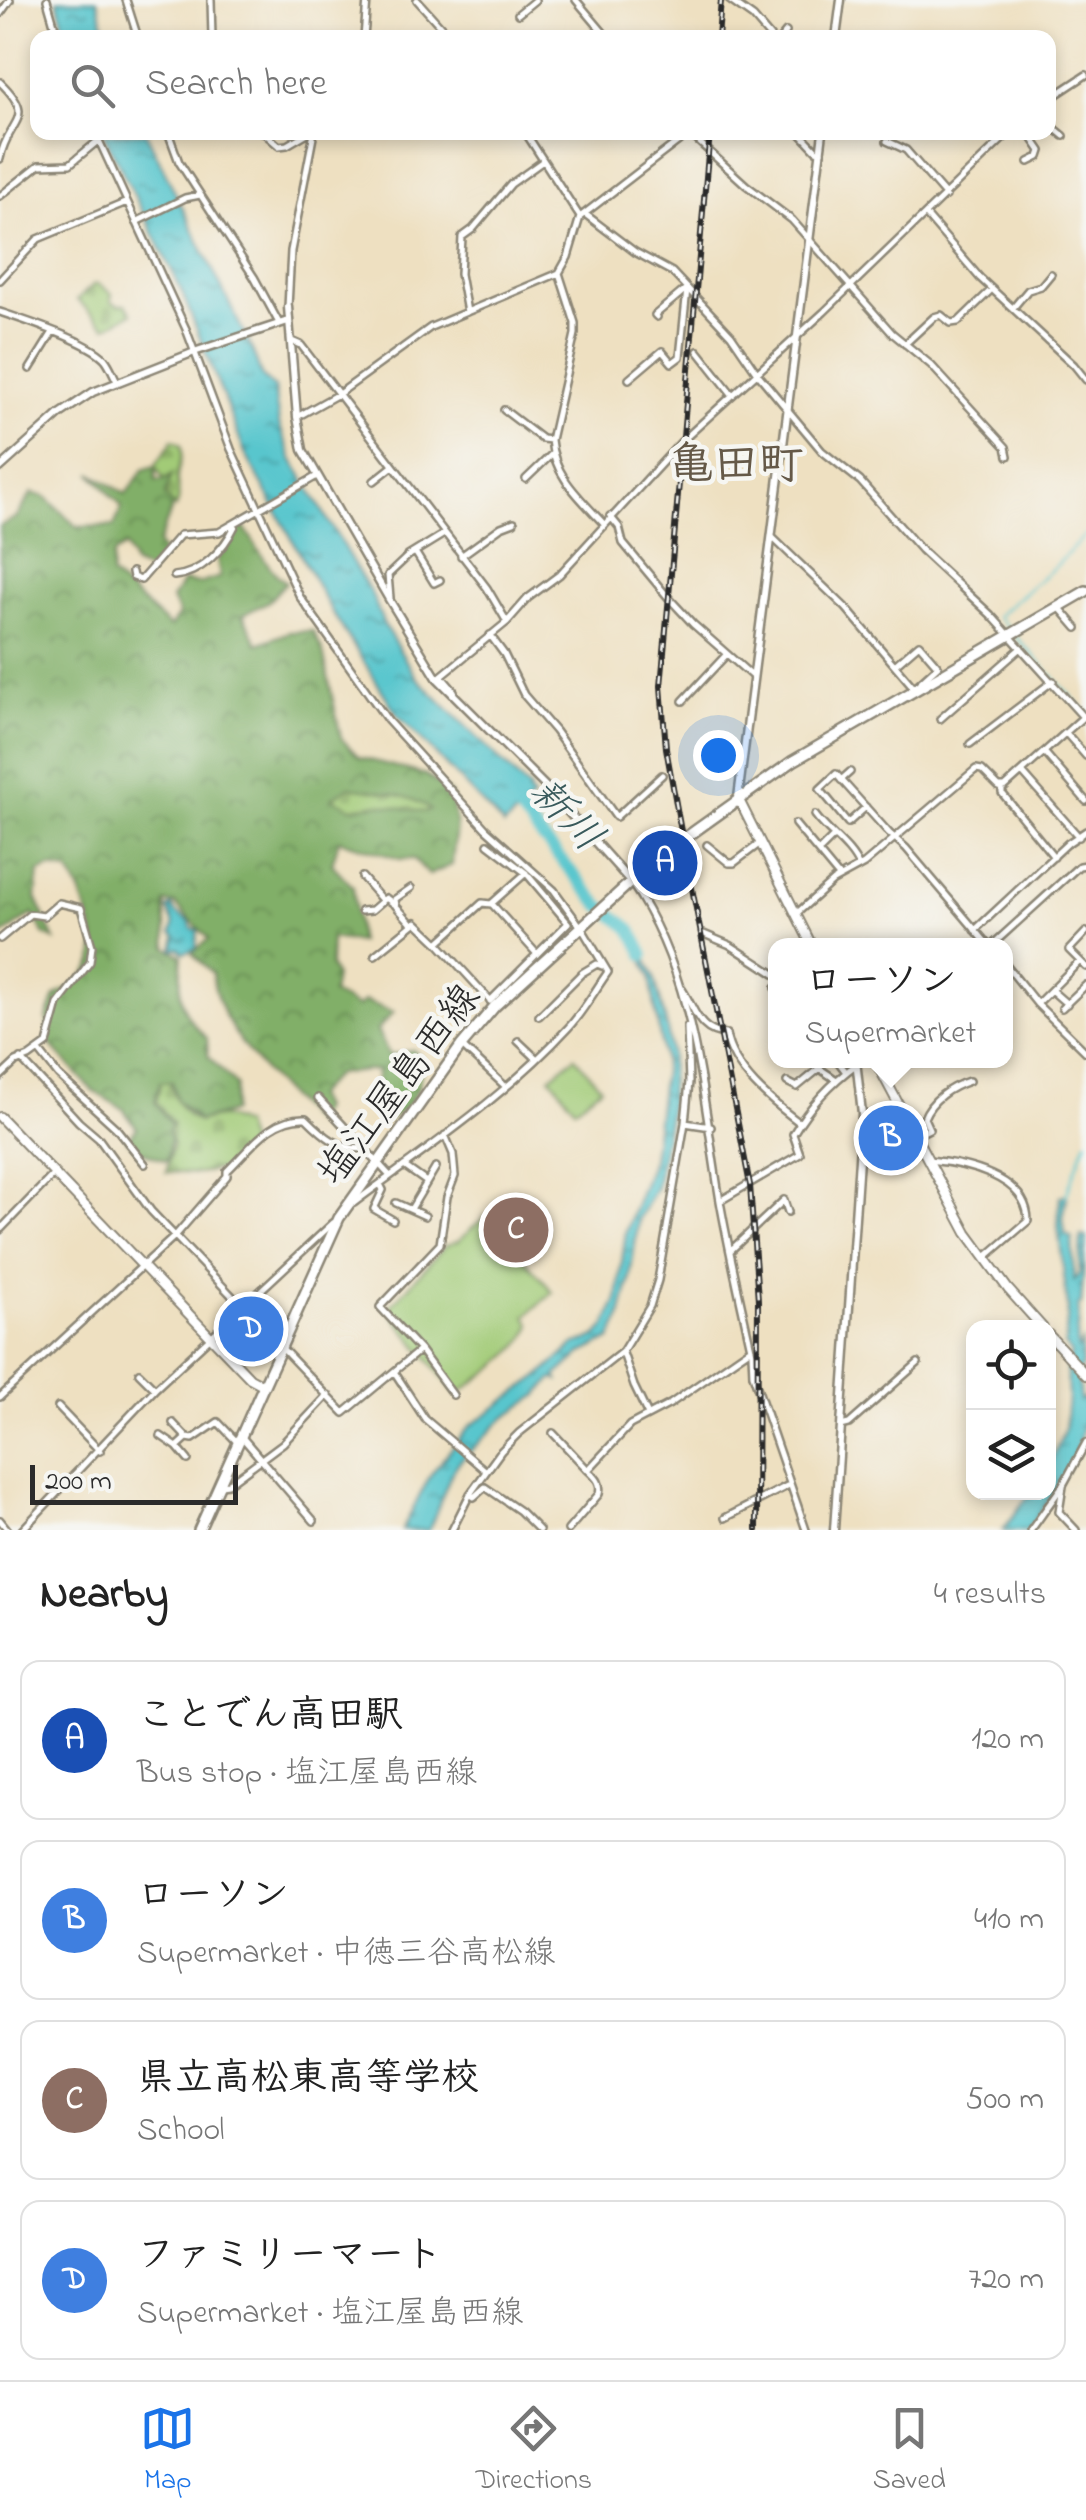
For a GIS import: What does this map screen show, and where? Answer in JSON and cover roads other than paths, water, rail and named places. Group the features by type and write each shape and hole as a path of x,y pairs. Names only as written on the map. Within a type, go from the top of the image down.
{"main road":[{"name":"塩江屋島西線","path":"199,1530 342,1214 492,1004 682,837 738,798 916,689 1084,596"},
{"path":"738,798 808,938"},
{"path":"880,1068 984,1259 1036,1320"},
{"path":"0,1117 210,1338 250,1378 263,1385"},
{"path":"1056,1343 1086,1374"}],"street":[{"path":"0,14 10,0"},
{"path":"47,0 56,30"},
{"path":"126,0 135,30"},
{"path":"211,0 212,30"},
{"path":"364,30 366,0"},
{"path":"417,0 445,30"},
{"path":"518,14 534,0"},
{"path":"576,0 601,30"},
{"path":"729,0 764,30"},
{"path":"837,30 841,0"},
{"path":"1056,95 1086,75"},
{"path":"0,82 16,97 21,112 2,141 0,159"},
{"path":"1056,129 1064,136"},
{"path":"0,196 39,166 70,164 99,140 196,351 231,449 300,597 388,721 486,828 554,890 584,925 608,972 570,1027 445,1135 305,1246 155,1389 22,1530"},
{"path":"171,140 178,162 279,323"},
{"path":"272,140 279,146 297,140"},
{"path":"311,140 291,250 288,307 297,417 304,450 314,478 429,666 462,705 546,788 628,883 652,921 680,987 688,1020 711,1127 720,1201 752,1375 806,1530"},
{"path":"530,140 582,216 672,272 731,335 822,451 851,472 921,550 1013,634 1021,648 1084,716 1002,787"},
{"path":"297,417 340,393 409,341 559,273 582,216 680,140"},
{"path":"697,140 792,220 850,288 931,365 1006,448 1008,456"},
{"path":"807,140 821,152"},
{"path":"738,798 823,140"},
{"path":"462,705 441,676 559,575 610,516 732,394 850,288 1002,140"},
{"path":"1029,162 1040,157 1041,151 1033,140"},
{"path":"888,141 906,150 946,196"},
{"path":"467,312 460,274 462,237 511,184 543,161"},
{"path":"138,221 200,195"},
{"path":"0,280 38,239 127,202"},
{"path":"926,215 992,288 1086,380"},
{"path":"559,273 576,334 551,440 552,454 568,485 604,524"},
{"path":"1013,308 1028,290 1041,286 1052,274"},
{"path":"657,317 687,288"},
{"path":"629,379 662,351 672,363 680,357 687,288"},
{"path":"906,344 934,316 958,322 992,288"},
{"path":"0,312 99,354 108,362 117,381"},
{"path":"0,468 60,414 93,392 196,351 288,321"},
{"path":"30,369 53,332"},
{"path":"292,342 301,345 340,393 364,431 487,588 507,622"},
{"path":"698,351 732,394"},
{"path":"504,410 542,439 551,440"},
{"path":"526,479 552,454"},
{"path":"374,480 393,466"},
{"path":"132,572 133,577 141,580 180,535 219,532 314,478"},
{"path":"610,516 636,560 693,624 752,676"},
{"path":"461,556 514,522"},
{"path":"174,576 184,575 220,552 237,523"},
{"path":"390,601 388,575 444,534"},
{"path":"770,536 846,608 916,689 938,666 919,644 896,664"},
{"path":"415,552 434,584 440,580"},
{"path":"1060,607 1077,628"},
{"path":"490,636 504,654 524,695 555,731 616,818 662,775"},
{"path":"940,719 1021,648"},
{"path":"684,702 727,654"},
{"path":"970,744 1053,681"},
{"path":"1066,733 1086,756"},
{"path":"1044,752 1086,800"},
{"path":"796,914 894,839 976,769 1002,787 1002,793 1054,857"},
{"path":"841,780 850,772"},
{"path":"1022,772 1079,837"},
{"path":"866,807 848,824 820,788 836,774 906,848 982,938"},
{"path":"814,815 859,867"},
{"path":"796,824 839,878"},
{"path":"975,930 1086,831"},
{"path":"821,849 832,838"},
{"path":"375,955 412,924 421,924 492,1004 568,923 526,873 488,844"},
{"path":"707,846 728,863 734,863 758,844"},
{"path":"999,938 1079,866 1086,866"},
{"path":"438,943 482,904 491,904 526,873"},
{"path":"362,877 382,900"},
{"path":"396,906 395,899 410,888"},
{"path":"361,911 390,900 412,924"},
{"path":"0,939 30,914 44,916 59,903 81,908 92,946 83,976 58,1004 52,1032 38,1051 20,1059 0,1077"},
{"path":"491,904 537,954"},
{"path":"1037,1004 1083,964 1069,950 1086,932"},
{"path":"704,934 730,945 768,970"},
{"path":"539,1016 582,973 597,964 605,967"},
{"path":"1013,974 1037,1004 1086,1052"},
{"path":"1051,990 1064,1006 1086,985"},
{"path":"680,987 686,992 697,1020 714,1034 726,1034 729,1051 770,1098 800,1123"},
{"path":"452,1530 470,1494 518,1433 622,1352 643,1321 656,1292 685,1123 688,1020"},
{"path":"518,1041 536,1058"},
{"path":"461,1046 504,1086"},
{"path":"38,1051 81,1098 116,1128 145,1164"},
{"path":"20,1059 99,1139 151,1210 344,1412 420,1350"},
{"path":"843,1068 846,1072"},
{"path":"720,1201 800,1154 794,1134 800,1123 835,1080 850,1068"},
{"path":"834,1530 862,1114 857,1068"},
{"path":"787,1082 797,1087 819,1069 835,1080"},
{"path":"916,1136 929,1129 924,1118 933,1103 956,1085 969,1082"},
{"path":"318,1098 390,1176"},
{"path":"0,1396 176,1235 256,1140 286,1119 306,1118 331,1141 343,1147 366,1149"},
{"path":"685,1123 711,1127"},
{"path":"445,1135 455,1176 447,1197 440,1244 380,1307 420,1350 453,1395"},
{"path":"928,1160 968,1166 1000,1180 1012,1188 1024,1206 1028,1221 984,1259"},
{"path":"404,1166 425,1181"},
{"path":"410,1209 436,1168"},
{"path":"0,1230 53,1175"},
{"path":"380,1184 382,1190 374,1209 393,1220"},
{"path":"730,1251 784,1200 788,1212"},
{"path":"396,1202 425,1216"},
{"path":"305,1246 320,1258"},
{"path":"588,1470 630,1424 670,1404 750,1348"},
{"path":"622,1352 648,1415"},
{"path":"841,1426 850,1424 918,1362"},
{"path":"139,1373 155,1389"},
{"path":"396,1373 418,1410 486,1471"},
{"path":"219,1484 228,1484 283,1443 328,1395"},
{"path":"58,1407 100,1450"},
{"path":"173,1423 193,1440 218,1422 262,1460 314,1521"},
{"path":"553,1433 601,1487 568,1530"},
{"path":"161,1436 188,1460"},
{"path":"177,1447 187,1438"},
{"path":"1031,1530 1063,1485 1086,1443"},
{"path":"725,1518 789,1485"},
{"path":"1063,1485 1059,1512 1075,1529"},
{"path":"470,1494 474,1497 485,1487 539,1530"},
{"path":"0,1520 8,1530"}],"water":[{"path":"57,0 97,0 105,30 65,30"},
{"path":"106,140 149,140 261,375 274,388 279,424 292,459 372,595 384,625 416,677 530,790 533,798 504,826 397,714 332,612 246,455 180,287"},
{"path":"172,906 192,929 198,930 196,948 184,953 173,949 176,937 168,909"},
{"path":"634,941 639,943 654,976 667,1027 671,1056 669,1115 656,1187 639,1218 620,1320 611,1339 582,1353 556,1376 558,1380 553,1379 537,1396 505,1417 459,1462 429,1530 402,1530 431,1474 469,1427 546,1371 574,1345 597,1336 606,1326 617,1299 626,1231 652,1160 664,1063 650,976"},
{"path":"1060,1196 1067,1197 1063,1218 1065,1234 1072,1238 1074,1280 1079,1274 1081,1236 1086,1237 1077,1339 1078,1350 1082,1343 1080,1401 1086,1397 1076,1452 1056,1488 1056,1450 1065,1428 1066,1368 1071,1354 1065,1345 1068,1308 1058,1226"},
{"path":"1025,1500 1048,1500 1027,1530 1003,1530"}],"waterway":[{"path":"1084,711 997,616 1058,564 1086,534"},
{"name":"新川","path":"511,801 600,905 631,929 644,955"},
{"path":"1066,1196 1086,1141"}],"railway":[{"path":"719,30 721,0"},
{"path":"709,140 661,686 666,748 750,1185 758,1300 757,1530"}],"place":[{"name":"ことでん高田駅","path":"665,863"},
{"name":"ローソン","path":"891,1138"},
{"name":"県立高松東高等学校","path":"516,1230"},
{"name":"ファミリーマート","path":"251,1329"}],"district":[{"name":"亀田町","path":"736,467"}]}
